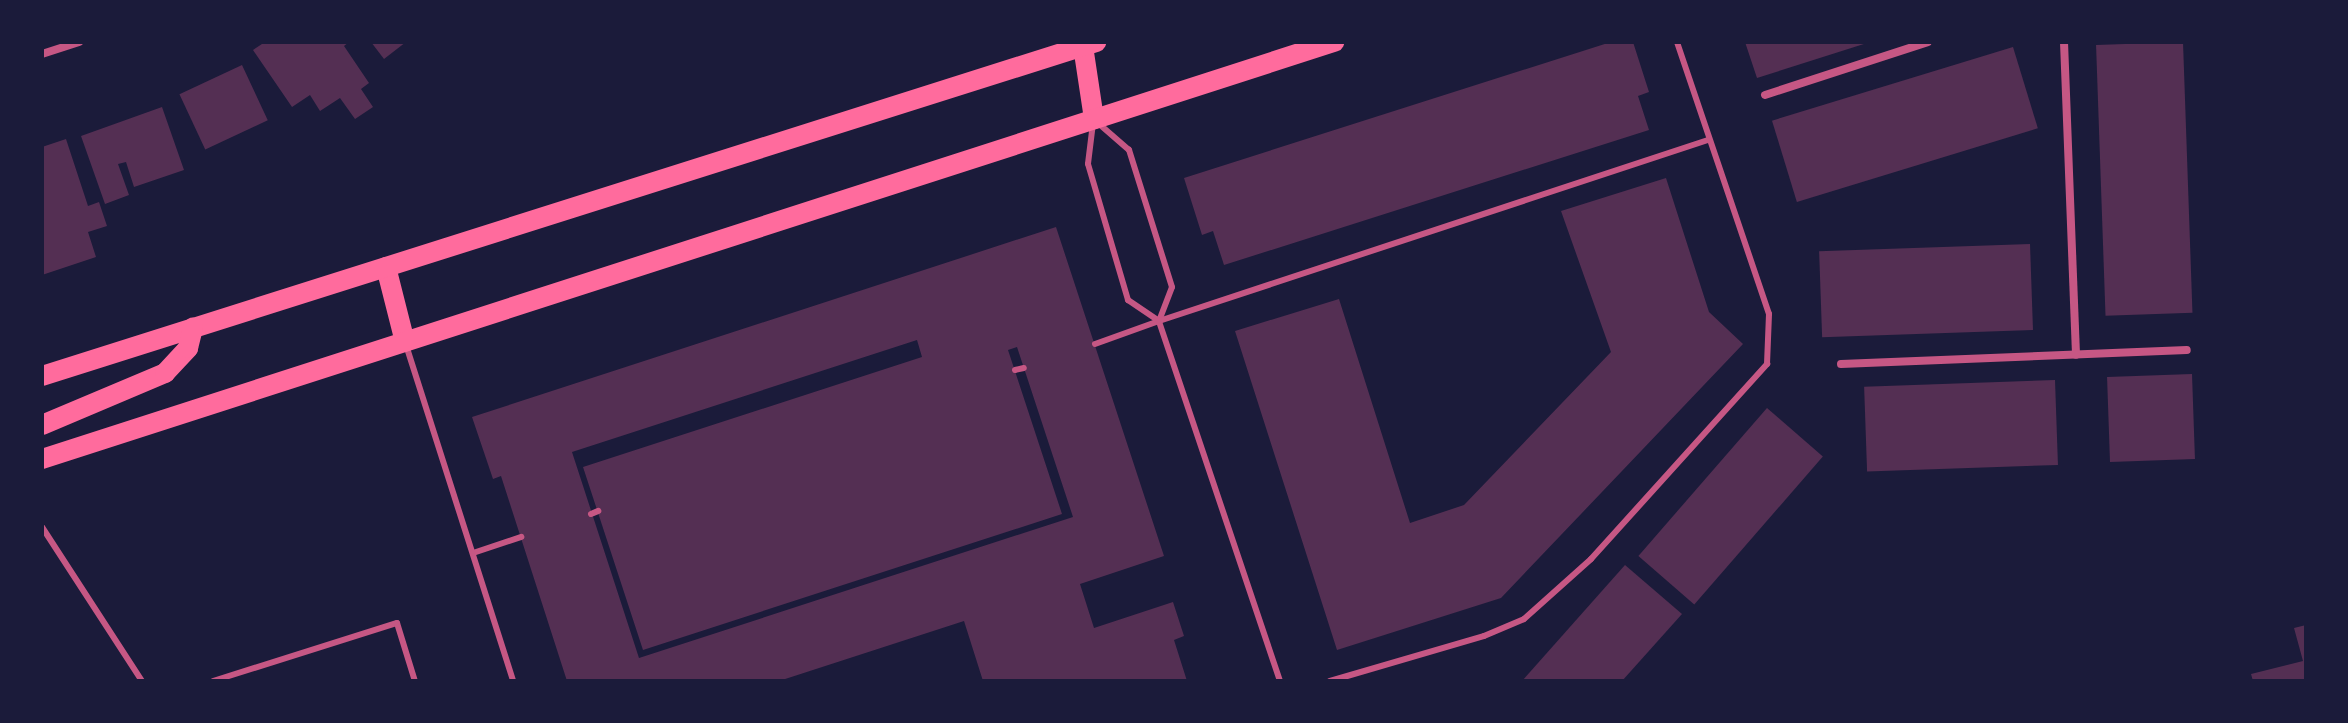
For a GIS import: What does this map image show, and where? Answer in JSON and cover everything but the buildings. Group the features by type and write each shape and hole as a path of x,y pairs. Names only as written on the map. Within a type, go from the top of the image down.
{"main road":[{"path":"42,459 1334,42"},
{"path":"42,376 1087,43 1094,119"},
{"path":"386,267 405,342"},
{"path":"42,425 165,373 188,348 193,328"}],"street":[{"path":"42,54 79,42"},
{"path":"1765,95 1928,42"},
{"path":"2064,42 2076,355"},
{"path":"1841,364 2187,350"}],"lane":[{"path":"1330,681 1484,636 1524,619 1591,559 1767,364 1769,314 1677,42"},
{"path":"1094,119 1129,150 1172,287 1159,321"},
{"path":"1094,119 1088,164 1128,300 1159,321 1280,681"},
{"path":"1095,344 1708,140"},
{"path":"405,342 513,681"},
{"path":"1015,370 1024,368"},
{"path":"42,527 142,681"},
{"path":"473,553 521,537"},
{"path":"213,681 397,623 415,681"}]}
